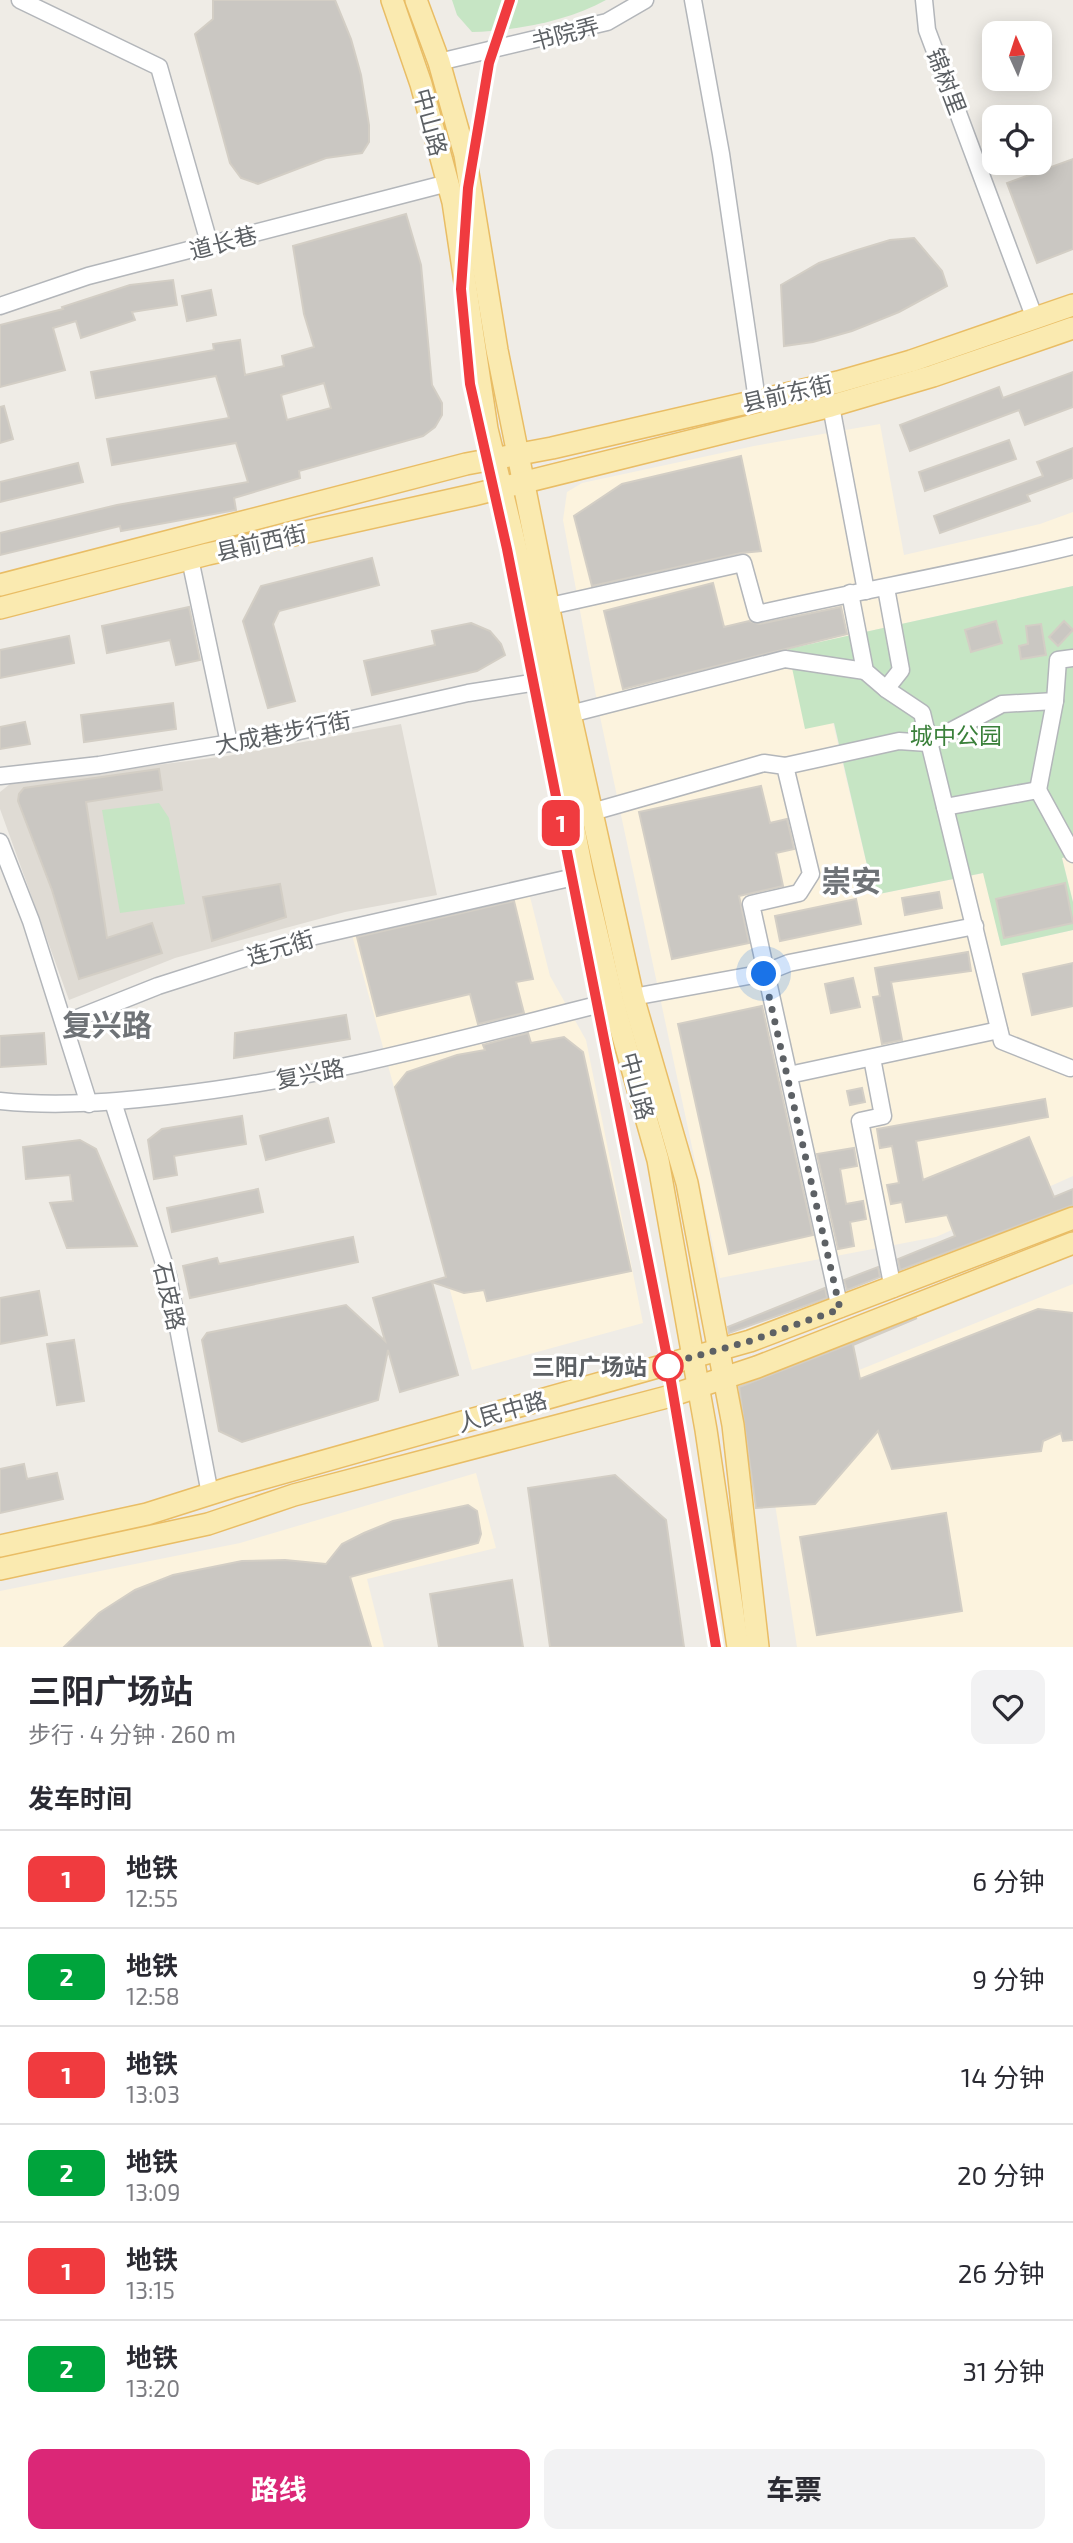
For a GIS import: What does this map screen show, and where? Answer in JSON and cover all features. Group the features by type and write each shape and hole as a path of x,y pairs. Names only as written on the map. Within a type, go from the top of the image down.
{"main road":[{"name":"中山路","path":"392,0 421,84 448,183 494,459 554,679 570,714 592,812 623,999 658,1160 693,1357 738,1647"},
{"name":"中山路","path":"416,0 439,62 465,155 497,350 550,606 554,679 583,875 687,1183 733,1425 758,1647"},
{"name":"县前东街","path":"494,459 757,400 911,361 1073,305"},
{"name":"县前东街","path":"524,481 831,406 933,376 1073,328"},
{"name":"县前西街","path":"0,586 494,459"},
{"name":"县前西街","path":"0,608 190,559 524,481"},
{"name":"人民中路","path":"0,1546 147,1514 719,1350 840,1309 1073,1218"},
{"name":"人民中路","path":"0,1569 208,1524 294,1496 698,1386 1073,1242"}],"street":[{"path":"20,0 159,67 210,246"},
{"name":"书院弄","path":"439,62 607,22 645,0"},
{"path":"693,0 721,154 757,400"},
{"name":"锦树里","path":"924,0 927,30 1035,318"},
{"name":"道长巷","path":"0,306 88,276 448,183"},
{"path":"831,406 858,592 865,671"},
{"path":"550,606 743,563 757,614 1073,546"},
{"path":"190,559 229,743"},
{"path":"886,588 901,670 886,690"},
{"path":"1073,658 1058,660 1055,701 1038,790 1073,854"},
{"path":"570,714 785,659 865,671 886,690 922,713 1002,1041 1072,1072"},
{"name":"大成巷步行街","path":"0,776 99,765 229,743 468,693 554,679"},
{"path":"592,812 764,763 785,766 899,741 928,743 1002,704 1055,701"},
{"path":"785,766 811,874 799,893 751,904 764,974 789,1074 840,1309"},
{"path":"945,807 1038,790"},
{"path":"0,842 65,1023 89,1104"},
{"name":"连元街","path":"65,1023 158,986 311,937 583,875"},
{"name":"复兴路","path":"0,1101 89,1104 237,1088 369,1061 623,999 764,974 789,962 975,926"},
{"path":"789,1074 999,1030"},
{"path":"872,1058 883,1116 860,1121 893,1289"},
{"name":"石皮路","path":"113,1102 168,1276 211,1494"}],"shaded area":[{"path":"880,424 904,555 1040,524 1073,512 1073,586 788,649 833,723 874,895 984,873 1001,946 1073,930 1073,1176 936,1237 720,1278 599,712 563,520 567,492 582,483 754,446"},
{"path":"401,724 437,895 345,912 175,958 69,1000 0,809 0,792 10,784 227,756"},
{"path":"1073,855 1073,902 1062,858"},
{"path":"529,893 550,976 586,1040 643,1323 472,1370 352,935"},
{"path":"1073,1284 1073,1647 797,1647 765,1439 792,1397"},
{"path":"476,1473 496,1548 367,1579 384,1647 0,1647 0,1591 240,1543"}],"green space":[{"path":"452,0 606,0 558,19 506,30 472,32 457,15"},
{"name":"城中公园","path":"1073,586 1073,855 1062,858 1073,902 1073,930 1001,946 983,873 874,895 834,723 805,729 788,649"},
{"path":"159,803 169,818 185,904 120,913 102,810"}],"building":[{"path":"213,0 335,0 351,39 361,75 369,125 369,142 362,153 326,158 258,184 241,178 230,163 195,34 213,19"},
{"path":"1073,159 1073,249 1037,263 1007,183 1029,175 1052,175 1052,167"},
{"path":"406,214 421,265 432,385 442,403 442,415 435,427 423,436 299,471 300,478 234,498 236,510 121,531 120,526 0,555 0,533 117,505 248,482 236,443 112,465 107,439 229,418 216,376 96,398 91,372 214,350 213,344 240,340 245,375 284,366 282,356 314,347 304,314 293,246","holes":["324,383 331,408 287,420 281,395"]},
{"path":"914,238 942,271 947,286 899,312 852,331 813,342 784,346 781,285 819,263 890,240"},
{"path":"173,280 177,305 132,312 135,320 81,338 76,321 53,328 65,370 0,387 0,325 63,309 62,307 130,285"},
{"path":"211,290 216,315 187,321 182,296"},
{"path":"1073,372 1073,407 1025,425 1019,410 910,451 900,425 999,387 1003,398"},
{"path":"4,406 13,439 0,443 0,407"},
{"path":"1009,440 1016,459 925,491 919,472"},
{"path":"1073,448 1073,478 1027,495 1030,501 940,533 934,516 1043,476 1037,462"},
{"path":"741,456 761,551 592,586 574,516 622,484"},
{"path":"78,463 83,482 0,502 0,482"},
{"path":"372,558 379,585 279,611 273,624 295,701 268,708 243,621 261,586"},
{"path":"713,583 724,627 749,621 759,624 841,607 847,634 623,689 604,611"},
{"path":"189,607 200,660 176,665 170,640 107,653 102,626"},
{"path":"996,621 1002,643 971,652 965,630"},
{"path":"1064,621 1073,630 1058,646 1049,637"},
{"path":"471,623 490,631 501,644 505,655 477,671 372,695 364,661 435,645 432,631"},
{"path":"1041,624 1046,655 1021,659 1019,646 1028,644 1026,626"},
{"path":"69,636 74,663 0,678 0,650"},
{"path":"173,703 176,729 84,742 81,715"},
{"path":"25,722 30,744 0,749 0,727"},
{"path":"159,769 162,790 86,802 107,938 152,923 162,953 79,979 52,890 18,801 19,794 24,788"},
{"path":"761,786 770,823 787,819 794,849 776,853 783,886 739,896 749,943 672,959 639,812"},
{"path":"1065,883 1073,923 1004,938 996,899"},
{"path":"280,884 286,917 212,941 203,897"},
{"path":"939,892 942,908 905,915 902,898"},
{"path":"856,899 861,924 780,941 775,916"},
{"path":"514,901 533,979 516,982 524,1013 478,1024 470,994 377,1016 357,937"},
{"path":"968,952 971,971 891,982 902,1040 882,1044 873,997 880,996 875,968"},
{"path":"1073,963 1073,1006 1032,1015 1023,974"},
{"path":"853,978 860,1007 831,1013 825,984"},
{"path":"762,1006 813,1235 729,1254 678,1024"},
{"path":"346,1015 350,1039 234,1058 235,1033"},
{"path":"44,1033 46,1064 0,1067 0,1036"},
{"path":"528,1033 531,1043 564,1037 583,1052 631,1271 487,1301 484,1290 464,1293 432,1282 458,1375 400,1392 388,1350 378,1400 242,1442 219,1431 202,1340 207,1333 346,1305 385,1341 373,1298 446,1277 395,1087 407,1072 457,1055 485,1050 483,1045"},
{"path":"862,1088 865,1102 850,1105 847,1091"},
{"path":"1045,1099 1048,1117 916,1141 923,1180 1029,1137 1054,1197 1073,1189 1073,1205 900,1270 898,1259 955,1236 947,1215 906,1222 902,1202 891,1204 887,1185 899,1183 892,1146 880,1148 877,1129"},
{"path":"242,1116 246,1144 174,1156 177,1175 154,1179 148,1140 162,1129"},
{"path":"328,1118 334,1142 266,1160 260,1136"},
{"path":"80,1140 96,1149 137,1246 67,1248 50,1203 73,1201 70,1175 26,1179 23,1147"},
{"path":"854,1148 857,1166 840,1169 846,1204 863,1201 866,1219 850,1222 854,1246 838,1249 817,1154"},
{"path":"258,1189 263,1212 172,1232 167,1208"},
{"path":"353,1237 358,1262 190,1298 183,1266 217,1258 219,1264"},
{"path":"878,1267 880,1277 847,1290 844,1280"},
{"path":"825,1288 827,1298 729,1333 728,1327"},
{"path":"39,1291 47,1335 0,1344 0,1298"},
{"path":"1038,1309 1073,1313 1073,1440 1063,1441 1061,1433 1043,1441 1041,1451 892,1469 878,1431 815,1504 756,1508 739,1387 917,1318 853,1345 860,1379"},
{"path":"74,1340 84,1401 57,1405 47,1344"},
{"path":"24,1464 27,1479 57,1473 63,1499 0,1513 0,1469"},
{"path":"615,1475 666,1520 684,1647 550,1647 528,1488"},
{"path":"468,1505 477,1511 481,1534 478,1543 350,1577 371,1647 64,1647 99,1613 135,1590 173,1575 242,1561 285,1560 326,1564 342,1544 364,1533 393,1521"},
{"path":"946,1513 962,1611 817,1635 800,1537"},
{"path":"512,1580 523,1647 439,1647 430,1594"}],"metro line":[{"name":"1","path":"510,0 489,63 468,188 461,289 470,384 507,549 666,1352 716,1647"}],"place":[{"name":"三阳广场站","path":"668,1366"}],"district":[{"name":"崇安","path":"851,880"},
{"name":"复兴路","path":"107,1024"}],"route":[{"path":"668,1366 660,1366 750,1341 840,1309 789,1074 764,974"}]}
